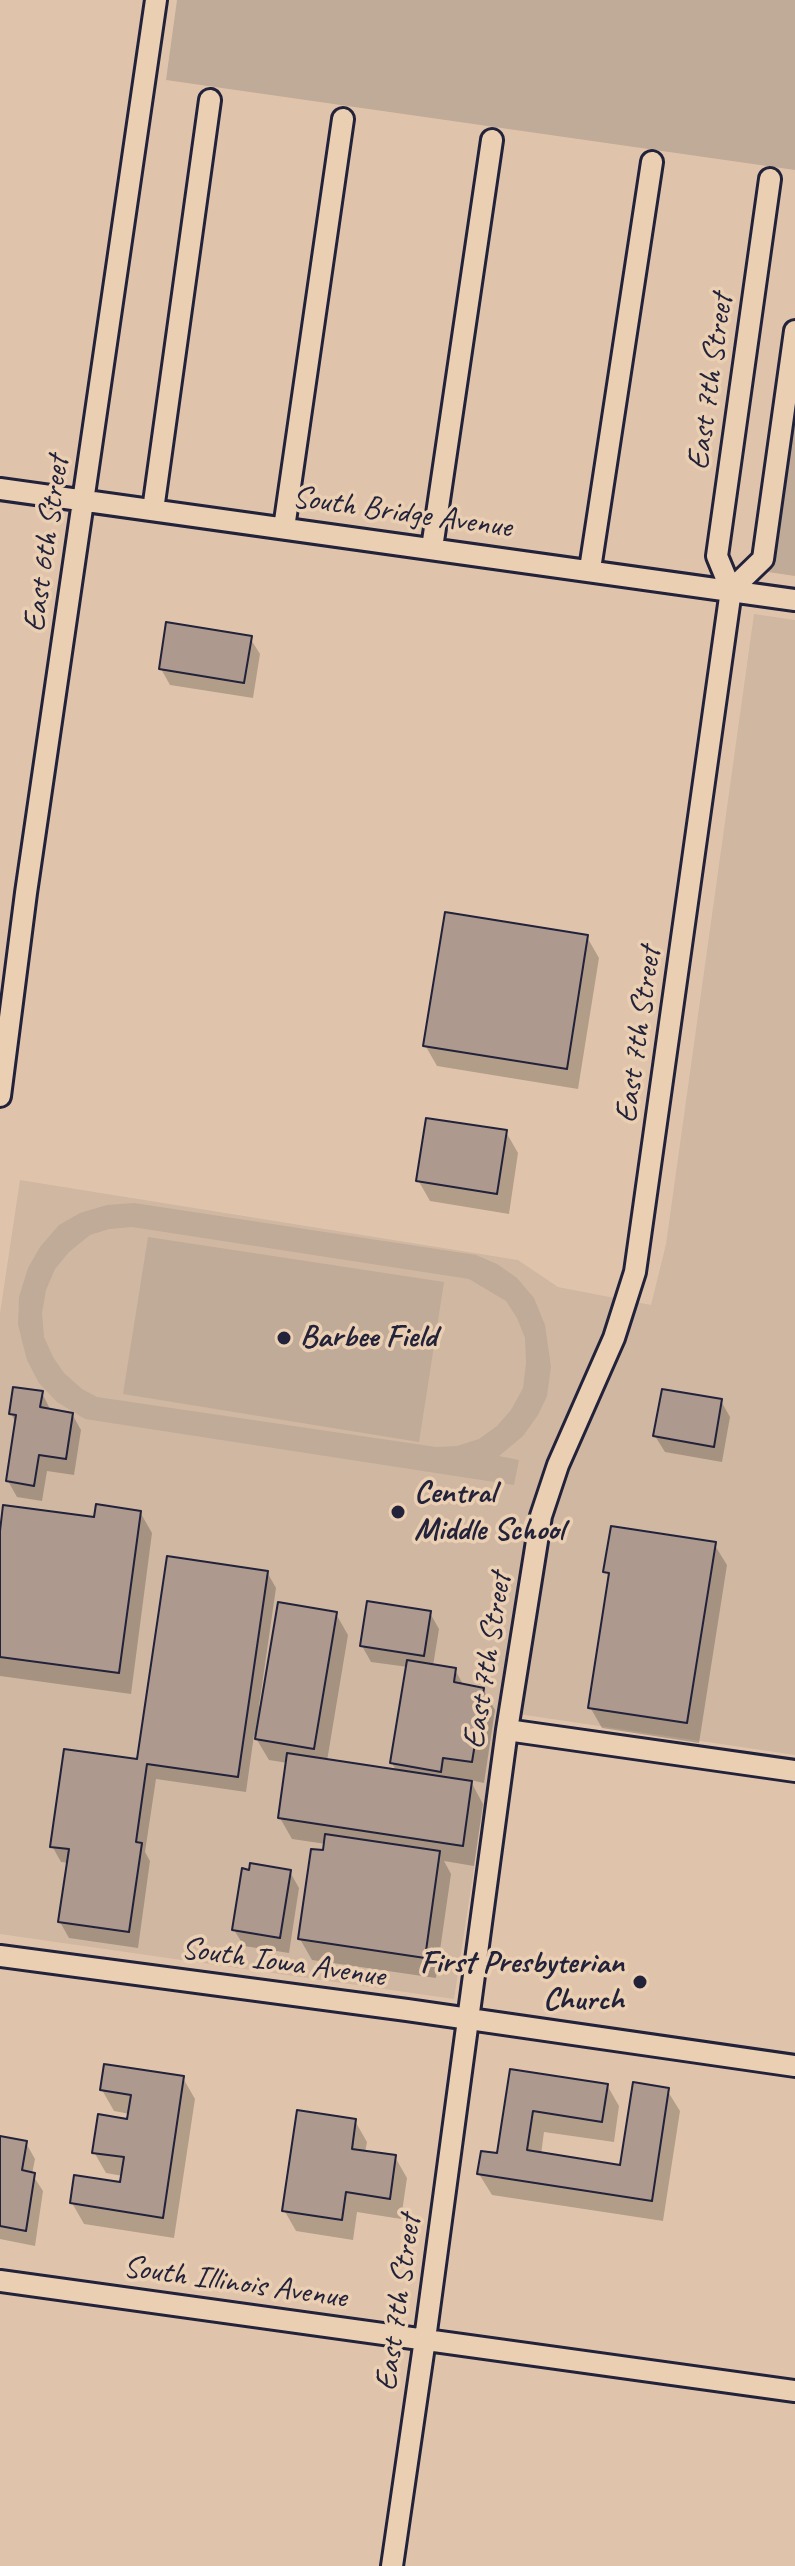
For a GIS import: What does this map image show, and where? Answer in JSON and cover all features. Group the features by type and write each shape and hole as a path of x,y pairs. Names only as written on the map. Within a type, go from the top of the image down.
{"street":[{"name":"East 6th Street","path":"0,1096 26,893 156,0"},
{"path":"153,510 210,100"},
{"path":"284,528 343,119"},
{"path":"432,548 492,140"},
{"path":"590,569 652,162"},
{"name":"East 7th Street","path":"392,2566 507,1730 541,1516 558,1465 614,1338 635,1272 731,590 717,556 770,179"},
{"path":"731,590 763,559 795,331"},
{"name":"South Bridge Avenue","path":"0,489 795,600"},
{"path":"507,1730 795,1771"},
{"name":"South Iowa Avenue","path":"0,1956 795,2066"},
{"name":"South Illinois Avenue","path":"0,2281 795,2391"}],"shaded area":[{"path":"177,0 795,0 795,170 166,80"},
{"path":"795,374 795,576 768,572"},
{"name":"Central Middle School","path":"754,614 795,620 795,1755 498,1711 454,1999 0,1934 0,1313 20,1180 518,1260 558,1287 651,1305 666,1244"},
{"path":"134,1203 476,1255 497,1264 517,1278 534,1298 545,1325 551,1367 547,1396 538,1415 523,1436 499,1456 519,1460 514,1485 85,1419 57,1402 39,1383 27,1360 18,1324 19,1297 28,1268 40,1247 59,1225 80,1213 107,1205","holes":["132,1227 469,1279 506,1301 525,1338 526,1363 523,1388 511,1410 497,1426 479,1439 457,1446 436,1447 97,1397 64,1373 44,1337 42,1313 46,1290 55,1269 69,1252 90,1235 109,1229"]},
{"name":"Barbee Field","path":"148,1237 444,1282 419,1442 123,1394"}],"building":[{"path":"166,622 252,636 244,683 159,669"},
{"path":"445,912 588,935 567,1069 423,1046"},
{"path":"426,1118 507,1130 497,1194 416,1181"},
{"path":"13,1387 43,1391 40,1407 73,1413 66,1459 39,1455 34,1486 6,1481 16,1415 9,1414"},
{"path":"662,1389 722,1399 714,1447 653,1436"},
{"path":"96,1504 141,1511 119,1673 0,1657 0,1531 3,1505 94,1517"},
{"path":"611,1526 716,1542 687,1723 588,1708 609,1573 603,1572"},
{"path":"167,1556 268,1571 238,1777 147,1764 136,1842 142,1843 129,1932 58,1922 69,1849 50,1847 64,1749 137,1759"},
{"path":"367,1601 431,1611 424,1656 360,1646"},
{"path":"278,1602 337,1612 314,1749 255,1739"},
{"path":"407,1660 456,1668 454,1682 484,1688 472,1762 443,1758 441,1772 390,1763"},
{"path":"287,1753 472,1781 463,1846 278,1818"},
{"path":"325,1834 440,1851 425,1958 298,1939 311,1849 323,1850"},
{"path":"250,1863 291,1870 280,1938 232,1930 242,1868 249,1870"},
{"path":"104,2064 184,2076 163,2218 70,2203 74,2175 120,2182 124,2157 92,2153 98,2114 127,2119 131,2095 100,2090"},
{"path":"510,2069 608,2084 602,2122 533,2111 527,2150 620,2165 633,2082 669,2088 652,2201 477,2174 481,2151 497,2153"},
{"path":"297,2110 356,2119 352,2149 396,2155 390,2199 346,2192 342,2220 282,2211"},
{"path":"0,2136 27,2141 22,2170 35,2173 26,2231 0,2226"}],"place":[{"name":"Barbee Field","path":"284,1338"},
{"name":"Central Middle School","path":"398,1512"},
{"name":"First Presbyterian Church","path":"640,1982"}]}
